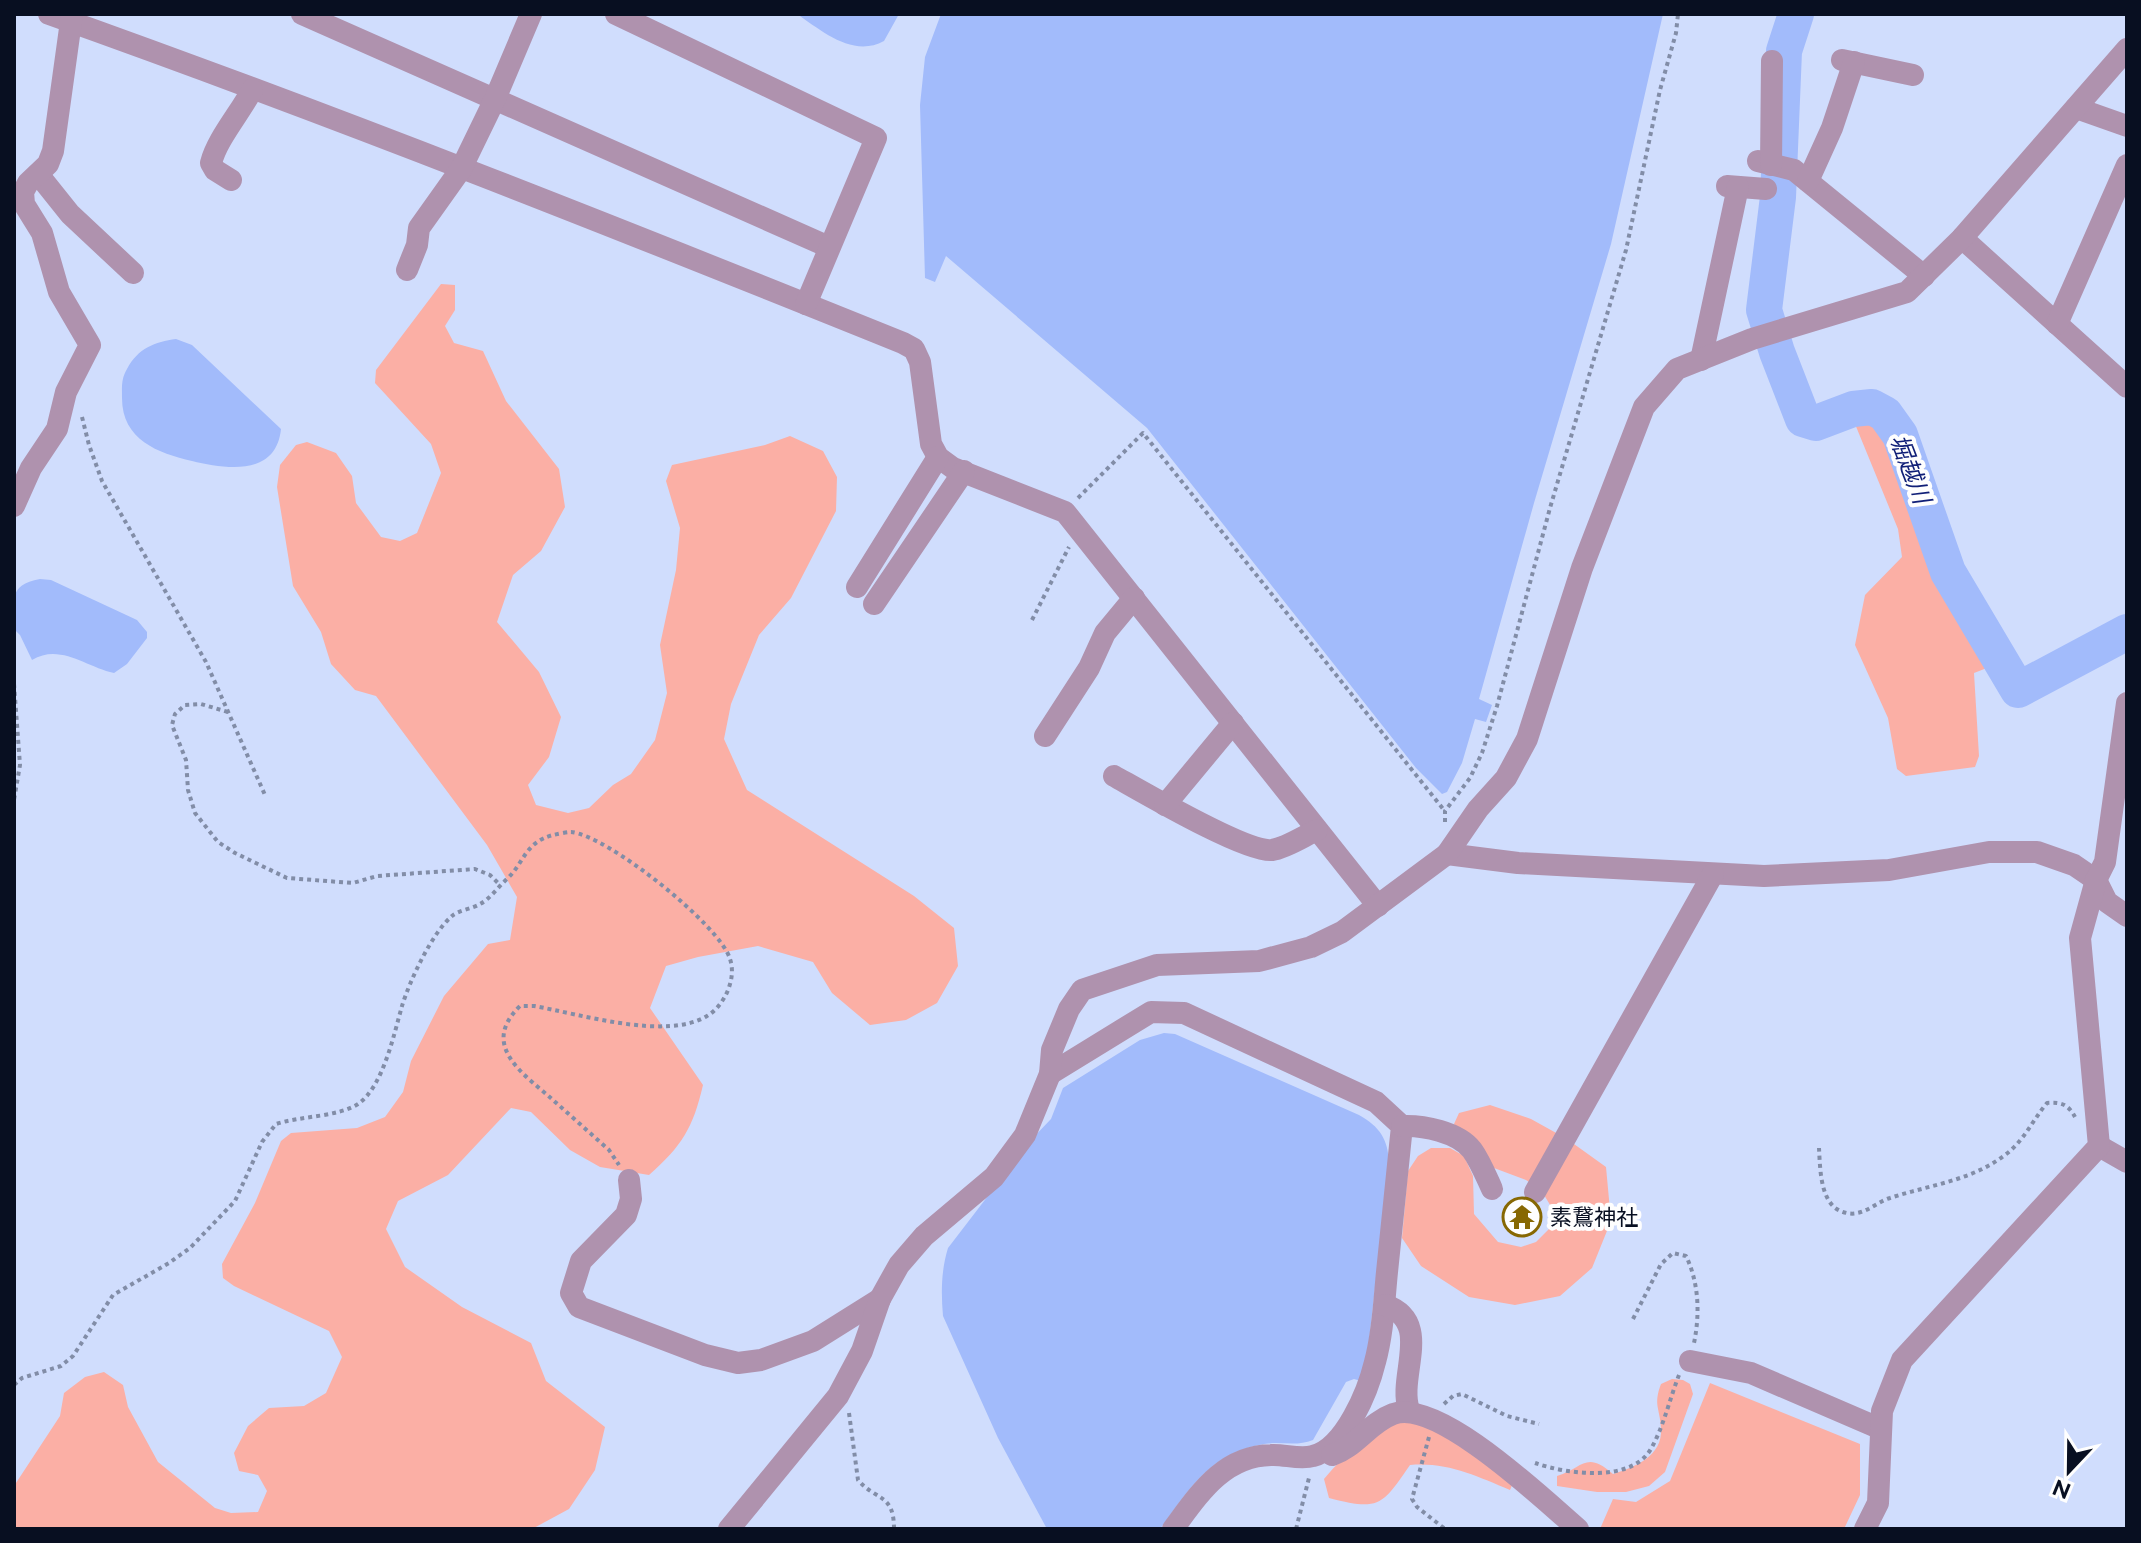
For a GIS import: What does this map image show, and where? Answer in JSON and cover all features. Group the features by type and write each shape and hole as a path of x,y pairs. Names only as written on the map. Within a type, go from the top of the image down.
{"street":[{"path":"49,14 72,18 914,349 920,362 931,444 938,457 953,468 1072,520 1378,906"},
{"path":"302,14 829,247"},
{"path":"407,270 417,245 419,228 461,169 531,14"},
{"path":"616,14 876,138 806,304"},
{"path":"14,506 31,468 57,429 66,392 90,345 59,292 42,233 24,204 23,192 48,164 53,151 72,18"},
{"path":"729,1529 838,1396 862,1351 880,1299 899,1265 924,1236 994,1177 1025,1135 1050,1074 1052,1050 1069,1009 1082,990 1157,965 1259,961 1311,947 1342,932 1447,854 1478,809 1506,778 1527,739 1582,568 1644,407 1677,369 1752,339 1907,292 1962,238 2127,49"},
{"path":"1808,181 1832,128 1847,60 1913,75"},
{"path":"1772,61 1764,163 1794,170 1924,276"},
{"path":"231,180 215,170 211,163 213,152 238,117 252,90"},
{"path":"2076,108 2127,126"},
{"path":"2057,324 2127,165"},
{"path":"38,174 70,214 133,273"},
{"path":"1701,360 1733,187 1766,189"},
{"path":"1962,238 2127,387"},
{"path":"857,587 938,457"},
{"path":"874,604 964,471"},
{"path":"1045,736 1089,668 1105,633 1134,598"},
{"path":"1865,1529 1878,1503 1882,1411 1902,1360 2099,1146 2080,938 2096,880 2105,862 2127,703"},
{"path":"1165,805 1233,723"},
{"path":"1114,776 1165,805 1250,846 1271,850 1317,830"},
{"path":"1447,854 1518,863 1764,876 1889,870 1989,852 2037,852 2074,865 2096,880 2107,902 2127,916"},
{"path":"1535,1192 1713,874"},
{"path":"1050,1074 1151,1012 1184,1013 1376,1102 1402,1126 1426,1127 1455,1138 1471,1148 1492,1189"},
{"path":"1315,1456 1340,1436 1352,1420 1375,1362 1385,1305 1402,1126"},
{"path":"2099,1146 2127,1162"},
{"path":"629,1180 631,1199 626,1215 581,1261 571,1293 579,1307 705,1355 738,1363 761,1360 813,1341 880,1299"},
{"path":"1385,1305 1398,1310 1409,1328 1412,1346 1404,1397 1409,1410"},
{"path":"1690,1361 1751,1373 1881,1429"},
{"path":"1173,1529 1208,1482 1246,1458 1335,1455 1381,1420 1409,1410 1459,1432 1578,1529"}],"path":[{"path":"1445,811 1470,778 1492,725 1546,523 1626,250 1678,14"},
{"path":"82,411 89,445 102,481 206,662 265,795"},
{"path":"1032,620 1072,520 1143,433 1445,811 1447,854"},
{"path":"14,684 20,765 14,800"},
{"path":"228,712 201,704 185,705 175,714 172,725 186,760 188,790 195,813 218,842 235,853 287,878 353,883 377,876 475,869 490,875 500,885"},
{"path":"14,1385 22,1378 61,1366 73,1356 113,1295 190,1248 235,1201 262,1142 276,1124 344,1110 357,1105 369,1094 391,1046 417,970 434,940 453,915 482,904 512,875 525,851 550,835 571,832 594,839 644,872 707,928 730,957 732,972 720,1008 681,1026 634,1024 534,1006 520,1006 510,1016 503,1033 506,1050 515,1068 609,1150 629,1180"},
{"path":"1819,1148 1828,1198 1845,1213 1857,1213 1887,1199 1949,1183 2002,1157 2020,1142 2047,1103 2059,1102 2069,1107 2081,1130 2099,1146"},
{"path":"1525,1459 1538,1465 1583,1474 1612,1471 1640,1460 1652,1449 1679,1374 1690,1361 1697,1330 1694,1274 1686,1256 1673,1253 1661,1264 1633,1319"},
{"path":"1445,1529 1417,1507 1412,1499 1435,1420 1445,1401 1462,1394 1507,1416 1539,1424"},
{"path":"838,1396 848,1406 858,1480 890,1505 894,1514 894,1529"},
{"path":"1296,1529 1315,1456"}],"shaded area":[{"path":"441,284 455,285 455,310 445,326 454,343 483,351 506,401 559,469 565,507 541,551 513,575 497,622 539,672 561,717 549,757 528,785 536,805 568,813 589,808 613,785 631,774 655,740 667,693 660,645 676,570 680,528 666,481 672,465 765,445 790,436 823,451 837,477 836,511 791,598 759,635 731,704 724,739 747,790 914,896 954,928 958,966 937,1003 906,1020 870,1025 832,993 813,962 758,946 666,966 650,1008 703,1085 685,1135 649,1175 600,1167 570,1150 531,1112 511,1108 448,1175 398,1201 386,1229 405,1267 462,1307 531,1343 546,1381 605,1427 595,1470 569,1509 532,1529 14,1529 14,1486 60,1416 64,1393 85,1377 104,1372 123,1385 128,1407 158,1462 215,1508 231,1513 258,1512 267,1491 258,1475 239,1471 234,1453 248,1426 269,1408 304,1406 326,1393 342,1357 329,1331 234,1286 223,1278 222,1264 255,1203 281,1141 291,1133 357,1128 385,1117 403,1092 411,1061 444,996 488,944 510,940 517,897 487,845 376,696 355,690 331,664 321,632 293,586 277,487 280,465 296,445 307,442 336,453 352,476 356,503 381,537 400,541 417,533 441,473 431,444 375,383 376,370"},
{"path":"1862,416 1881,420 1894,438 1943,574 1992,666 1974,673 1979,756 1975,767 1906,776 1897,769 1888,718 1855,645 1865,595 1902,557 1898,529 1855,424"},
{"path":"1490,1105 1531,1119 1567,1139 1606,1167 1611,1221 1592,1268 1560,1296 1515,1305 1469,1297 1421,1266 1402,1238 1408,1171 1418,1156 1431,1148 1450,1148 1464,1156 1473,1176 1474,1214 1498,1242 1521,1247 1536,1242 1552,1226 1555,1213 1541,1190 1526,1180 1494,1168 1459,1134 1454,1124 1459,1113"},
{"path":"1672,1379 1690,1384 1693,1394 1665,1472 1649,1486 1626,1492 1597,1492 1557,1486 1557,1476 1585,1463 1597,1463 1613,1474 1646,1459 1660,1438 1657,1402 1661,1384"},
{"path":"1710,1383 1860,1444 1860,1495 1844,1529 1600,1529 1613,1499 1636,1502 1670,1481"},
{"path":"1405,1420 1450,1436 1513,1483 1510,1490 1449,1468 1410,1465 1393,1489 1378,1502 1359,1504 1329,1498 1324,1479 1341,1460 1371,1436"}],"water":[{"path":"797,14 899,14 884,41 861,46 838,40"},
{"path":"941,14 1663,14 1611,244 1479,699 1492,705 1486,722 1475,719 1462,763 1447,792 1442,794 1416,768 1147,428 946,256 935,282 925,278 920,105 925,57"},
{"path":"176,339 192,345 281,429 270,455 247,466 220,466 167,454 135,434 124,412 122,387 125,373 142,351 154,344"},
{"path":"40,579 51,580 137,620 147,632 147,638 127,664 114,673 63,655 42,655 32,660 14,629 14,603 17,590"},
{"path":"1164,1033 1175,1034 1359,1115 1382,1134 1389,1163 1368,1350 1361,1381 1354,1379 1346,1382 1313,1440 1264,1444 1229,1455 1215,1464 1192,1486 1160,1529 1047,1529 998,1438 943,1316 942,1282 948,1248 1030,1141 1051,1119 1063,1088 1140,1040"}],"waterway":[{"name":"堀越川","path":"1796,14 1784,51 1778,197 1764,310 1803,419 1816,423 1853,409 1872,407 1885,414 1900,435 1948,572 2018,690 2127,632"}],"place":[{"name":"素鵞神社","path":"1522,1217"}]}
